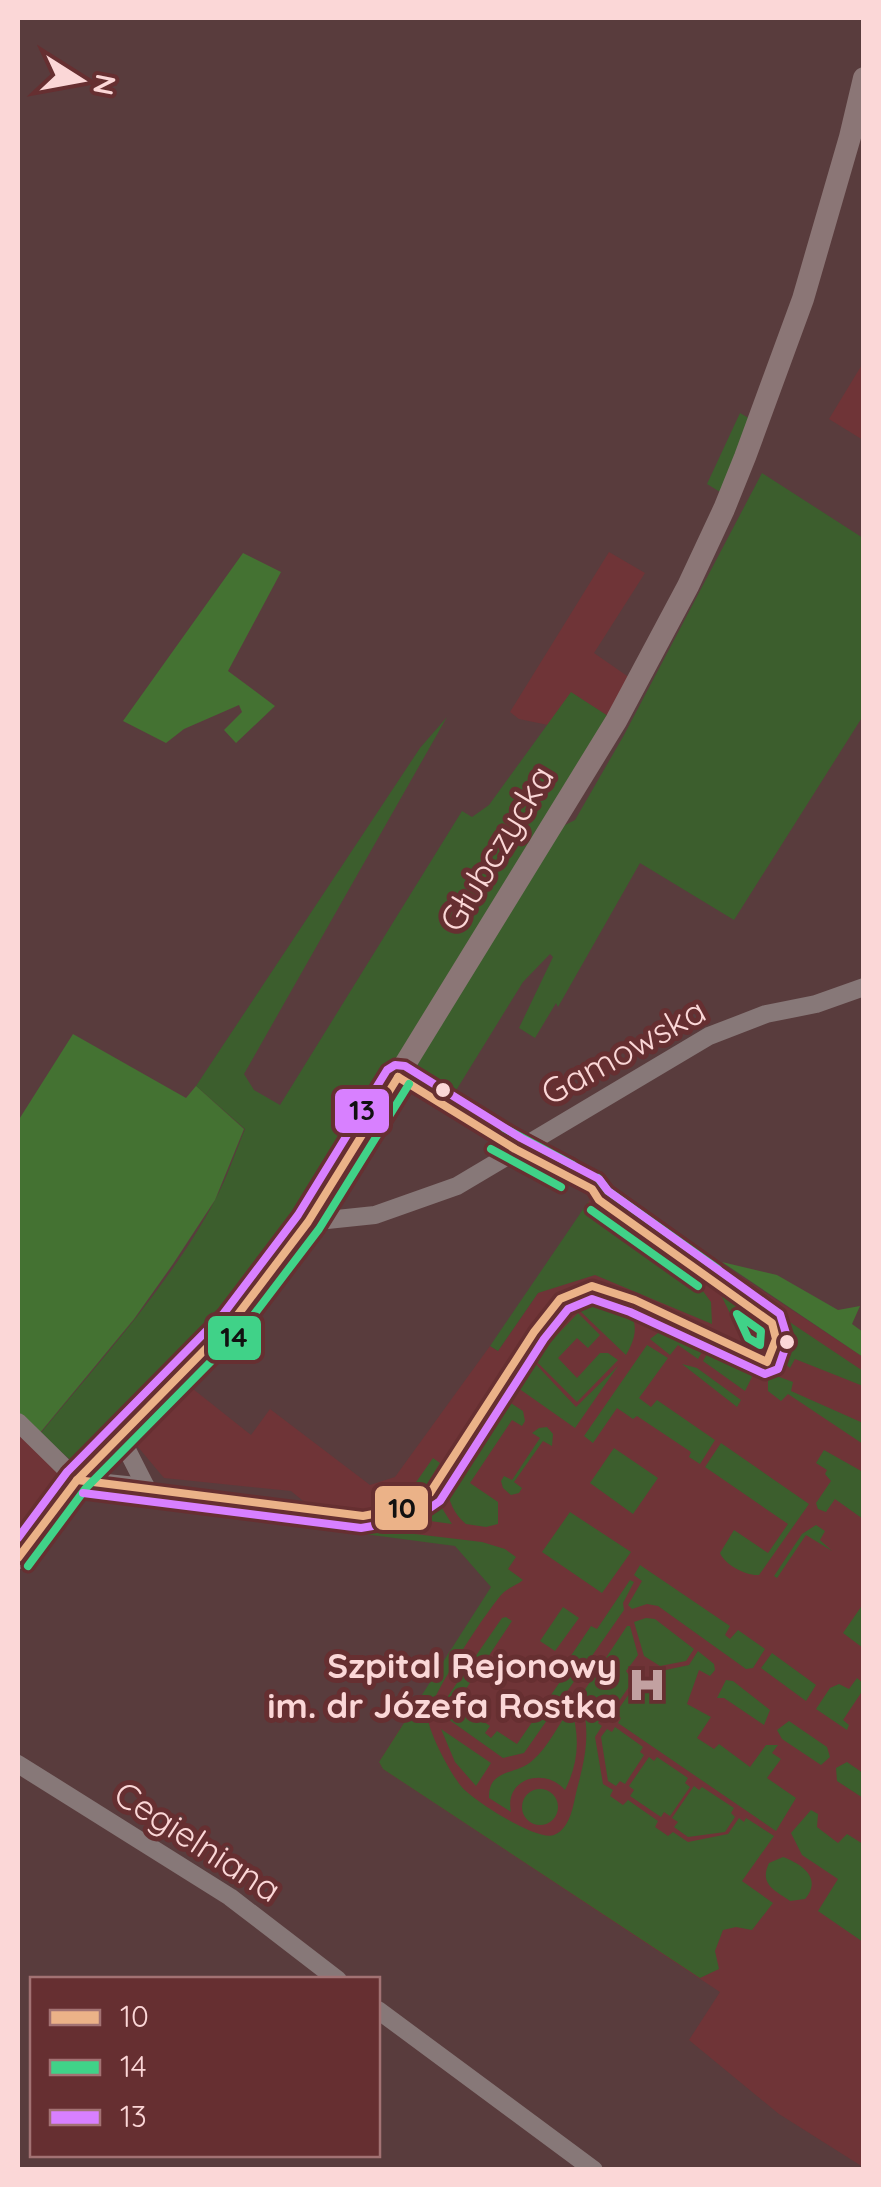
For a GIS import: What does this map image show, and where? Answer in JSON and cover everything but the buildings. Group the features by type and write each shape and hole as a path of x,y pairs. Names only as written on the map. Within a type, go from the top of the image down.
{"main road":[{"name":"Głubczycka","path":"18,1558 77,1480 233,1320 308,1222 616,721 724,509 802,299 864,78"}],"street":[{"name":"Gamowska","path":"308,1222 375,1215 457,1186 709,1036 766,1014 816,1004 864,987"},
{"path":"18,1422 77,1480 146,1487 119,1434"},
{"name":"Cegielniana","path":"18,1764 230,1897 334,1977"},
{"path":"380,2011 594,2170"}],"shaded area":[{"path":"863,363 863,440 829,419"},
{"path":"609,552 645,573 594,653 630,678 608,716 571,693 548,725 519,719 510,712"},
{"name":"Szpital Rejonowy im. dr Józefa Rostka","path":"606,1183 863,1357 863,2167 779,2114 689,2040 720,1992 383,1769 379,1762 399,1730 501,1585 464,1541 331,1524 291,1491 164,1478 133,1441 188,1385 251,1435 270,1409 370,1485 395,1477 490,1346 498,1351 538,1293 588,1202"},
{"path":"18,1427 65,1475 18,1536"}],"green space":[{"path":"740,413 752,420 725,495 707,484"},
{"path":"762,473 863,538 863,716 734,920 640,863 558,1007 556,1003 535,1038 519,1028 553,957 550,954 523,982 452,1097 420,1079 415,1066 559,828 575,820"},
{"path":"243,553 281,572 228,671 275,706 236,743 224,730 242,712 239,705 184,729 166,743 123,721"},
{"path":"571,692 608,716 284,1240 208,1332 74,1463 40,1434 134,1321 178,1261 219,1192 245,1129 196,1086 420,748 447,717 244,1074 254,1090 280,1105 462,811 472,817 489,805"},
{"path":"73,1034 186,1098 196,1086 244,1129 215,1200 173,1264 134,1319 39,1434 18,1412 18,1121"},
{"path":"588,1202 616,1229 700,1287 711,1302 712,1324 595,1275 538,1293 498,1351 490,1346"},
{"path":"630,1215 863,1371 863,1386 795,1359 790,1368 785,1364 790,1324 629,1218"},
{"path":"722,1262 777,1275 838,1310 860,1306 852,1324 863,1332 863,1357"},
{"path":"598,1293 618,1303 631,1316 635,1332 626,1355 578,1309 530,1358 576,1407 618,1366 575,1428 511,1383 573,1299"},
{"path":"721,1295 762,1325 763,1334 753,1346 743,1340"},
{"path":"578,1313 600,1335 588,1348 577,1338 558,1358 577,1378 600,1353 618,1360 577,1402 534,1359"},
{"path":"676,1329 707,1343 698,1359 678,1345 670,1355 650,1339"},
{"path":"647,1345 668,1358 639,1398 651,1407 657,1400 715,1440 700,1464 689,1457 691,1452 637,1416 633,1419 617,1408 593,1443 584,1436"},
{"path":"712,1345 744,1359 752,1377 745,1391 703,1361"},
{"path":"682,1364 697,1368 741,1400 737,1407"},
{"path":"774,1375 793,1382 791,1391 863,1423 863,1444 788,1394 781,1401 768,1391 768,1377"},
{"path":"506,1400 523,1411 525,1421 522,1426 512,1420 470,1483 498,1502 498,1524 466,1524 450,1499 451,1470 460,1475 502,1412 494,1406"},
{"path":"547,1427 553,1434 552,1446 543,1441 514,1482 522,1488 511,1495 501,1481 504,1476 512,1480 540,1438 532,1433"},
{"path":"721,1443 809,1504 759,1575 736,1569 720,1553 734,1530 768,1553 788,1524 705,1467"},
{"path":"614,1448 658,1478 633,1514 590,1483"},
{"path":"824,1450 863,1472 863,1519 835,1499 826,1512 818,1509 816,1503 831,1481 825,1474 827,1470 816,1463"},
{"path":"433,1458 440,1463 424,1489 405,1498"},
{"path":"438,1490 440,1505 452,1524 394,1516 419,1508"},
{"path":"570,1512 631,1552 602,1593 542,1552"},
{"path":"331,1524 482,1542 516,1557 508,1569 523,1580 504,1592 486,1615 448,1673 428,1717 452,1772 478,1801 534,1832 560,1832 570,1815 584,1757 583,1706 602,1717 595,1737 603,1784 613,1790 610,1796 623,1805 628,1800 658,1821 655,1827 668,1836 673,1832 688,1842 728,1834 739,1818 744,1822 746,1818 774,1836 742,1881 773,1903 752,1930 723,1930 715,1951 719,1969 700,1978 383,1769 379,1762 491,1587 455,1546 334,1530"},
{"path":"816,1525 825,1531 820,1540 832,1551 806,1535 777,1578 774,1576 802,1534"},
{"path":"640,1565 730,1626 725,1635 730,1639 738,1630 765,1649 753,1668 746,1669 658,1606 647,1604 632,1609 628,1605 642,1581 634,1575"},
{"path":"630,1580 634,1582 623,1603 624,1610 524,1753 503,1758 448,1719 444,1708 448,1696 506,1617 512,1621 484,1663 477,1659 469,1670 475,1675 457,1703 490,1726 485,1733 491,1738 497,1731 517,1744 573,1663 568,1660 591,1626 597,1629"},
{"path":"863,1604 863,1648 843,1633"},
{"path":"563,1607 579,1618 555,1651 540,1641"},
{"path":"655,1619 694,1649 686,1661 660,1666 644,1656 634,1622"},
{"path":"627,1626 638,1655 626,1671 633,1681 612,1711 608,1709 604,1714 580,1697"},
{"path":"698,1651 714,1664 715,1670 710,1676 699,1670 687,1704 711,1717 697,1738 714,1749 719,1744 750,1767 766,1745 778,1745 772,1753 781,1759 767,1778 796,1798 776,1831 618,1723 621,1718 615,1714 636,1684 647,1691 661,1671 689,1665"},
{"path":"772,1653 816,1685 806,1701 761,1668"},
{"path":"857,1678 863,1683 863,1690 843,1720 849,1725 847,1730 816,1709 830,1688 839,1684 849,1689"},
{"path":"726,1680 733,1681 770,1710 764,1725 724,1698 717,1698"},
{"path":"571,1707 577,1749 565,1790 547,1779 528,1780 514,1791 511,1812 489,1798 493,1782 533,1760"},
{"path":"789,1721 827,1747 830,1757 821,1765 782,1739 777,1730"},
{"path":"615,1727 643,1747 640,1752 644,1755 625,1784 620,1781 616,1786 608,1781 601,1737 607,1729 612,1732"},
{"path":"441,1729 491,1763 476,1786 455,1762"},
{"path":"649,1757 654,1761 657,1757 688,1778 685,1783 690,1787 670,1816 664,1812 661,1817 630,1796 634,1790 629,1786"},
{"path":"847,1762 863,1773 863,1798 837,1781 836,1768"},
{"path":"694,1786 734,1808 731,1813 735,1817 725,1832 688,1837 674,1827 678,1822 672,1818"},
{"path":"540,1789 553,1794 558,1807 553,1820 540,1825 527,1820 522,1807 527,1794"},
{"path":"811,1810 818,1814 817,1827 838,1843 847,1834 863,1844 863,1942 818,1911 838,1879 802,1855 791,1833"},
{"path":"783,1857 798,1864 811,1879 805,1899 790,1901 767,1881 769,1863"}],"transit line":[{"name":"13","path":"68,1471 224,1313 298,1215 387,1070 395,1065 405,1066 521,1138 599,1179 608,1191 780,1314 788,1340 778,1369 765,1374 630,1312 592,1299 568,1309 544,1339 440,1501 414,1519 361,1528 83,1493"},
{"name":"10","path":"77,1480 363,1516 409,1507 430,1493 534,1332 560,1299 592,1286 635,1300 767,1362 776,1339 772,1323 599,1200 592,1189 515,1149 398,1077"},
{"name":"10","path":"18,1558 77,1480 233,1321 308,1222 398,1077"},
{"name":"14","path":"28,1566 86,1488 243,1329 319,1229 409,1084"},
{"name":"14","path":"504,1128 573,1165"},
{"name":"14","path":"491,1149 561,1187"},
{"name":"14","path":"598,1178 608,1191 718,1269"},
{"name":"14","path":"591,1210 698,1286"},
{"name":"14","path":"737,1314 761,1331 760,1345 748,1338 737,1314"},
{"name":"13","path":"18,1538 67,1472"}],"place":[{"name":"Szpital Rejonowy im. dr Józefa Rostka","path":"647,1685"}]}
